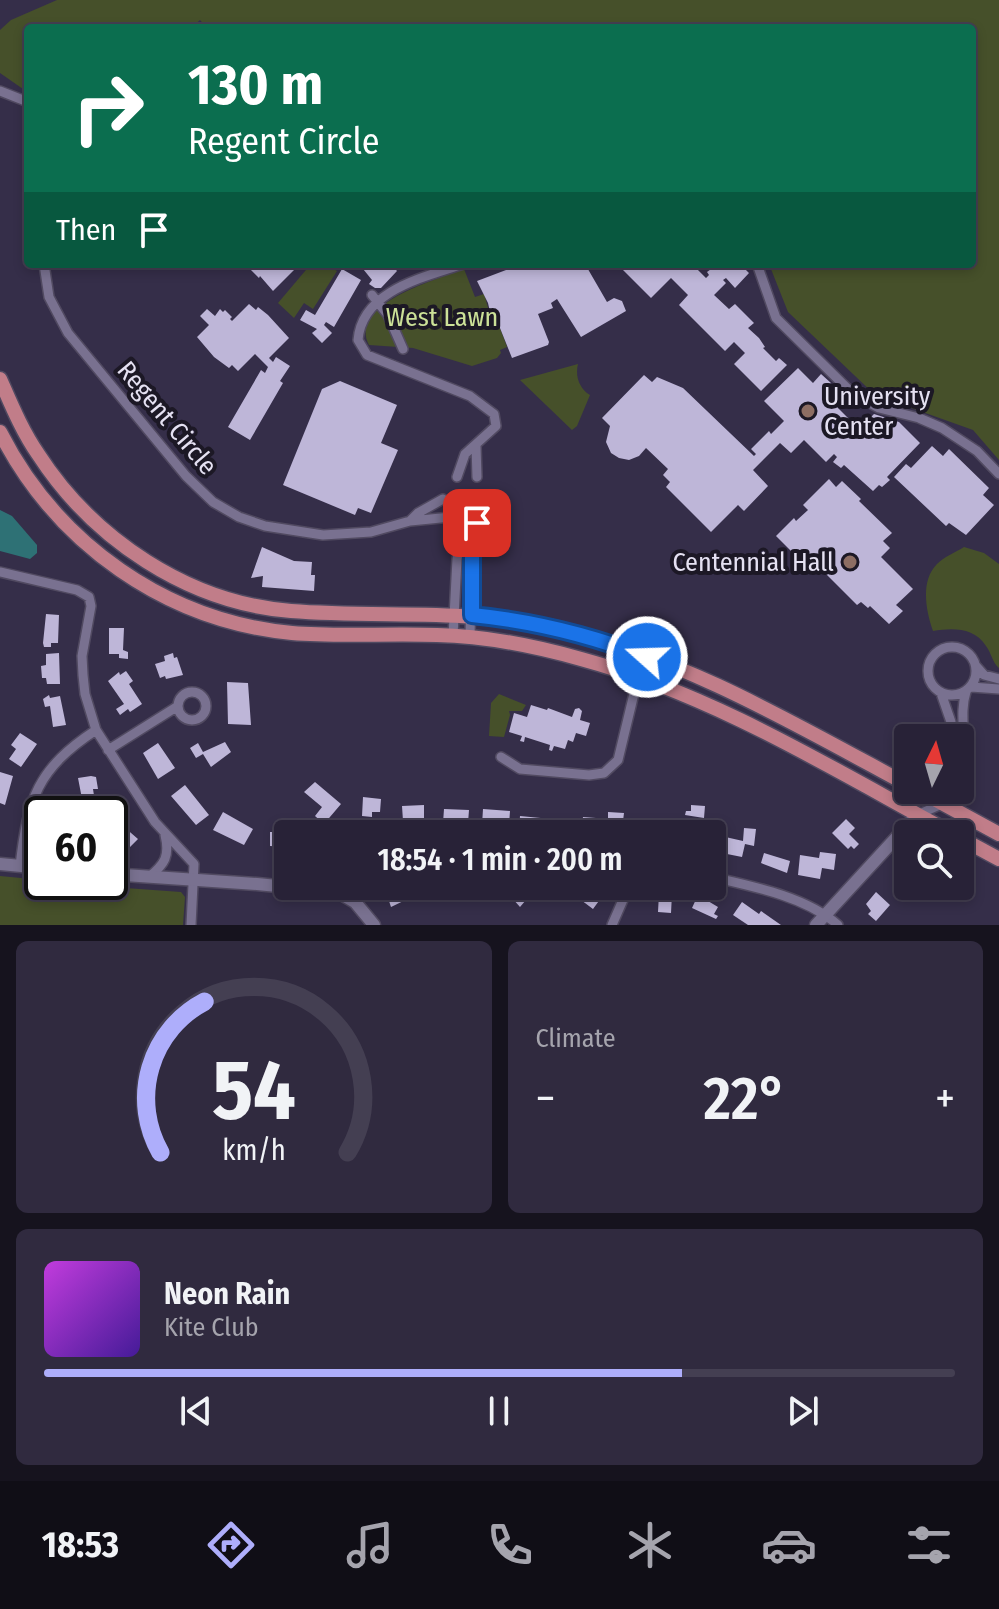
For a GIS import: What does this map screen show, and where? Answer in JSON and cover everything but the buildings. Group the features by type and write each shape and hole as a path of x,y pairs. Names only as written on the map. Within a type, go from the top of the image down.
{"main road":[{"path":"0,379 32,445 67,494 103,531 147,562 175,577 233,599 289,611 472,615 579,634 666,663 735,693 894,778"},
{"path":"0,432 19,467 50,509 109,563 165,598 216,617 266,630 470,637 578,658 638,677 730,714 926,820"},
{"path":"956,804 999,834"},
{"path":"974,846 999,859"}],"street":[{"path":"0,91 24,100"},
{"name":"Regent Circle","path":"45,268 49,297 68,333 196,487 213,502 255,523 301,534 371,532 410,521 454,520 461,538 453,636"},
{"path":"452,268 375,299 360,328 358,340 367,355 470,396 494,414 496,426 465,454 457,477"},
{"path":"758,268 776,318 853,394 879,408 919,418 942,428 977,451 999,474"},
{"path":"375,299 388,315 403,349"},
{"path":"476,446 477,477"},
{"name":"Regent Circle","path":"410,521 443,499"},
{"path":"470,637 472,537 477,523"},
{"path":"0,572 77,590 89,597 91,606 82,656 85,694 96,730 165,835 194,864 191,925"},
{"path":"951,724 941,693 928,675 928,667 935,654 947,647 959,648 970,655 984,675 999,679"},
{"path":"963,724 962,706 976,677 976,666"},
{"path":"501,757 520,769 589,775 604,773 618,760 638,677"},
{"path":"941,693 953,695 968,689 999,689"},
{"path":"108,750 178,706"},
{"path":"20,866 27,814 40,782 64,753 96,730"},
{"path":"917,815 920,804"},
{"path":"816,925 917,815 935,804"},
{"path":"149,877 163,866 167,858 169,849 165,835"},
{"path":"0,864 24,866"},
{"path":"128,875 274,885"},
{"path":"726,881 810,905 838,925"},
{"path":"351,900 374,925"},
{"path":"612,925 623,900"}],"green space":[{"path":"57,0 999,0 999,460 973,430 875,395 788,312 771,268 976,268 976,24 204,24 200,20 196,24 24,24 23,89 0,73 0,30 11,20"},
{"path":"308,268 332,268 337,271 313,309 304,303 294,318 278,303"},
{"name":"West Lawn","path":"464,269 475,297 484,294 493,325 498,323 507,347 500,350 497,358 472,366 413,348 369,345 366,330 371,317 383,306 398,295"},
{"path":"578,364 579,381 590,395 577,426 572,430 520,380"},
{"path":"964,547 984,553 999,564 999,668 986,646 975,635 955,629 933,631 930,623 926,596 928,579 940,561"},
{"path":"499,694 526,705 522,711 509,711 504,737 489,736 491,703"},
{"path":"0,876 24,878 24,900 128,900 128,888 181,892 185,897 183,925 0,925"}],"shaded area":[{"path":"0,510 12,516 37,545 37,553 30,559 0,551"}],"place":[{"name":"University Center","path":"808,411"},
{"name":"Centennial Hall","path":"850,562"}],"route":[{"path":"477,523 472,537 472,615 553,628 647,657"}]}
